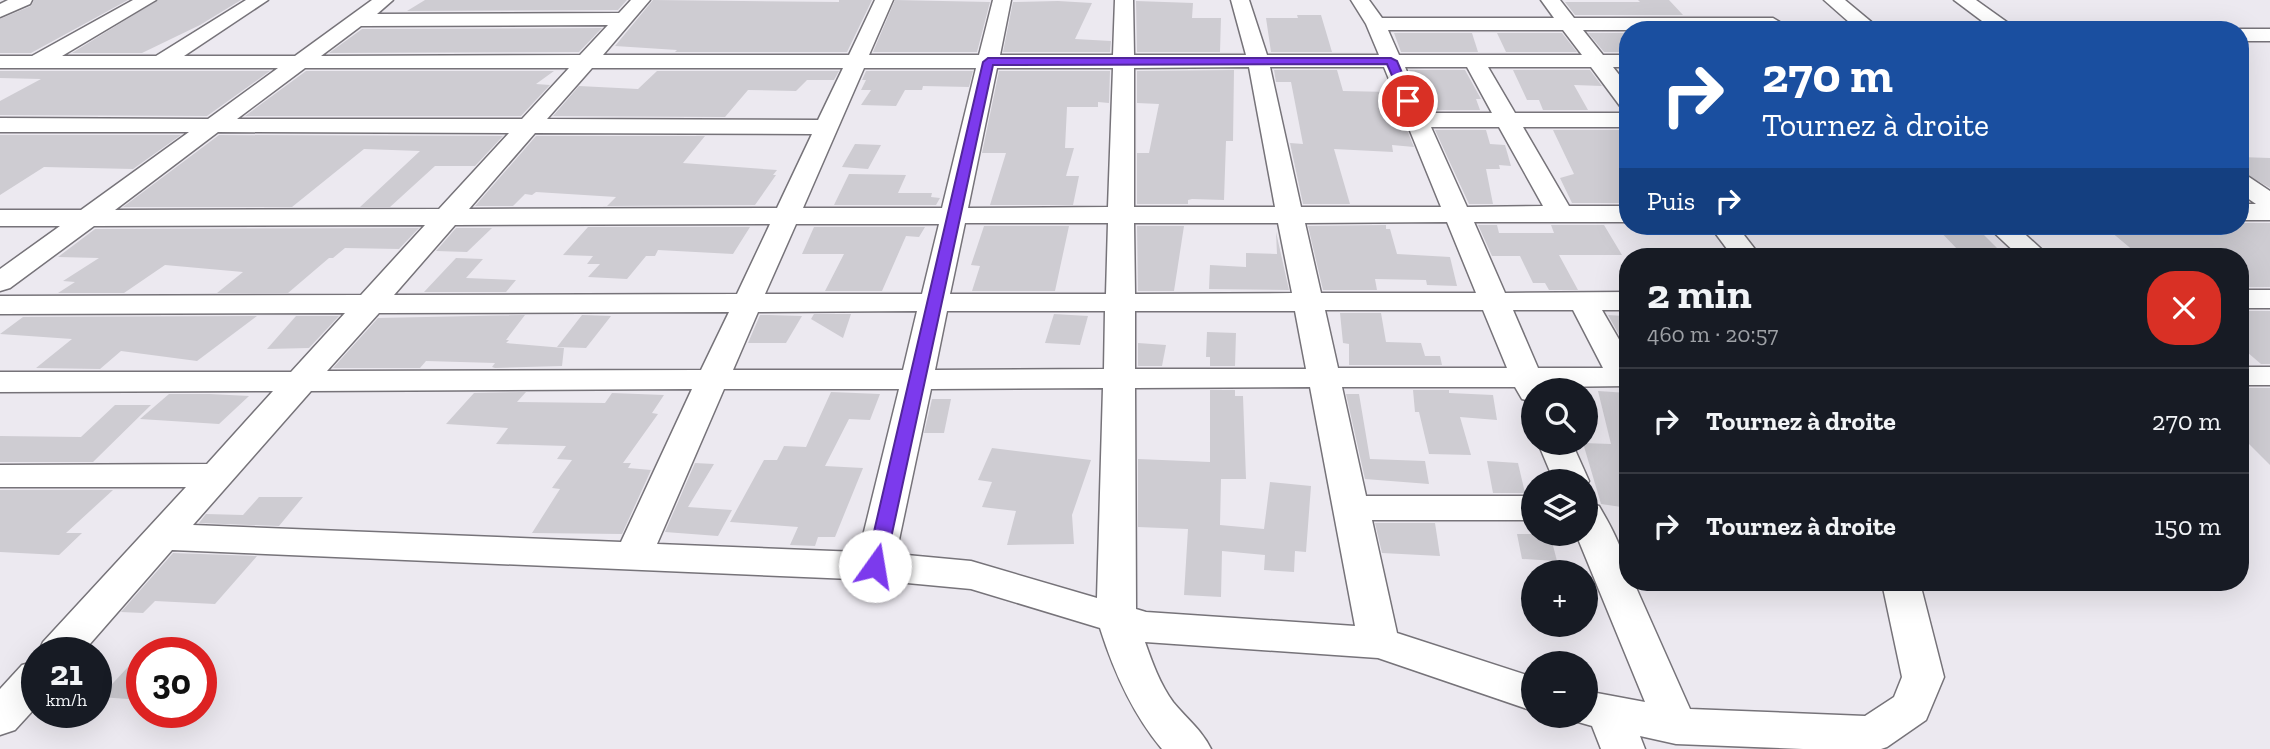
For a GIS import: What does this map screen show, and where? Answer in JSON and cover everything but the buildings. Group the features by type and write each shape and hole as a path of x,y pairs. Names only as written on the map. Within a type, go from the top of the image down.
{"street":[{"path":"0,11 23,0"},
{"path":"0,82 147,0"},
{"path":"160,62 259,0"},
{"path":"0,282 384,0"},
{"path":"633,556 884,0"},
{"path":"875,566 1002,0"},
{"path":"1124,0 1116,617 1132,666 1157,713 1189,749"},
{"path":"1240,0 1258,61 1379,643"},
{"path":"1360,0 1376,24 1527,378"},
{"path":"1550,0 1619,89"},
{"path":"1833,0 1860,21"},
{"path":"1963,0 1994,21"},
{"path":"1754,8 1769,21"},
{"path":"357,20 633,10"},
{"path":"72,637 633,10"},
{"path":"1376,24 1619,25"},
{"path":"2249,35 2270,35"},
{"path":"1474,61 1560,214"},
{"path":"0,62 1619,61"},
{"path":"1417,120 1619,120"},
{"path":"0,125 826,127"},
{"path":"2249,188 2270,202"},
{"path":"2249,212 2270,212"},
{"path":"0,218 1619,214"},
{"path":"2010,235 2026,248"},
{"path":"2249,299 2270,299"},
{"path":"1583,301 1619,365"},
{"path":"0,305 1619,301"},
{"path":"2249,376 2270,376"},
{"path":"0,382 1323,378 1521,385"},
{"path":"1598,379 1619,378"},
{"path":"0,476 217,475"},
{"path":"1351,508 1521,508"},
{"path":"162,537 875,566 971,575 1146,627 1379,643 1521,690"},
{"path":"1598,543 1676,726"},
{"path":"1606,724 1872,734 1911,708 1923,677 1902,591"},
{"path":"0,718 21,695"}],"route":[{"path":"875,566 988,62 1391,61 1408,101"}]}
